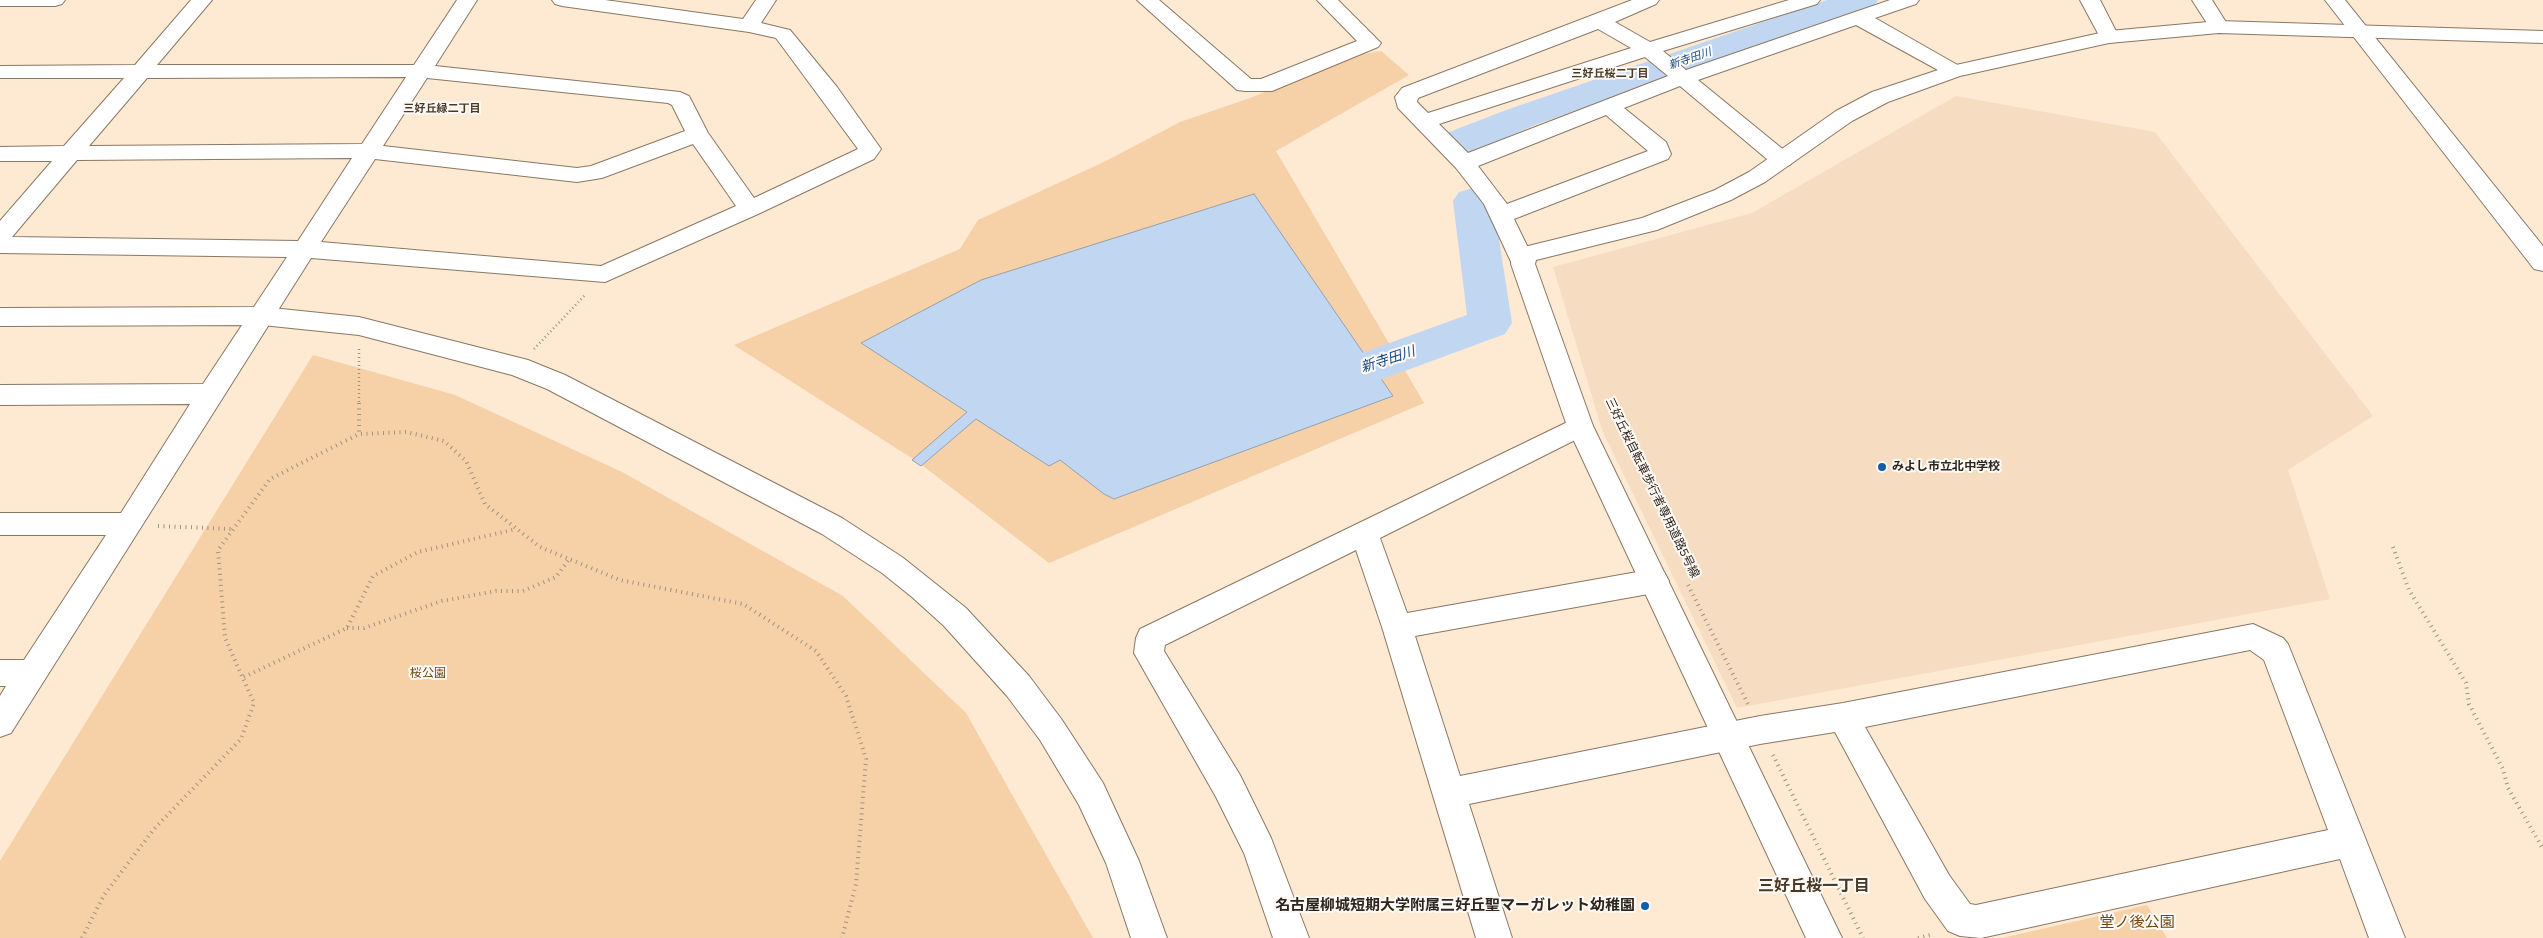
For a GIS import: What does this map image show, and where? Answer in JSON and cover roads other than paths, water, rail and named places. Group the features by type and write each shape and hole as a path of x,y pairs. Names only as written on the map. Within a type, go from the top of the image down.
{"street":[{"path":"0,0 55,0"},
{"path":"0,236 202,0"},
{"path":"0,722 130,524 210,394 467,0"},
{"path":"0,245 305,248 588,275 605,274 866,154 870,150 786,38 777,31 562,0"},
{"path":"749,26 766,0"},
{"path":"1147,0 1245,85 1264,86 1371,43 1327,0"},
{"path":"1649,0 1410,93 1405,99 1424,122 1464,163 1501,214 1522,260 1580,426 1824,938"},
{"path":"1424,122 1648,49 1810,0"},
{"path":"1464,163 1682,78 1909,0"},
{"path":"2090,0 2109,36"},
{"path":"2202,0 2219,28"},
{"path":"2335,0 2541,259"},
{"path":"1859,18 1954,71"},
{"path":"1599,21 1648,49 1782,160"},
{"path":"1522,260 1530,252 1606,236 1688,210 1723,195 1782,160 1859,107 1880,97 1954,71 2109,36 2219,28 2358,30 2543,37"},
{"path":"0,72 422,71 672,97 681,101 698,134 750,208"},
{"path":"1501,214 1660,154 1658,147 1609,106"},
{"path":"0,154 369,151 577,175 594,173 698,134"},
{"path":"0,317 262,316 359,326 519,367 556,382 832,526 892,565 922,588 985,649 1051,730 1091,794 1122,861 1149,938"},
{"path":"0,395 210,394"},
{"path":"1291,938 1259,849 1228,786 1149,653 1149,642 1154,634 1580,426"},
{"path":"0,524 130,524"},
{"path":"1364,533 1397,627 1494,938"},
{"path":"1397,627 1654,580"},
{"path":"1448,793 1729,736 1843,717 2252,637 2272,647 2277,654 2387,938"},
{"path":"0,673 32,673"},
{"path":"1843,717 1937,887 1960,919 1976,922 2349,841"}],"water":[{"path":"1254,194 1393,396 1114,499 1104,494 1060,460 1049,466 976,419 921,466 912,460 967,412 861,343 981,280"}],"waterway":[{"name":"新寺田川","path":"1463,141 1522,117 1861,0"},
{"name":"新寺田川","path":"1309,363 1361,371 1490,323 1473,201"}],"place":[{"name":"みよし市立北中学校","path":"1882,467"},
{"name":"名古屋柳城短期大学附属三好丘聖マーガレット幼稚園","path":"1645,906"}],"district":[{"name":"三好丘桜二丁目","path":"1610,74"},
{"name":"三好丘緑二丁目","path":"442,109"},
{"name":"三好丘桜一丁目","path":"1814,887"}],"park label":[{"name":"桜公園","path":"428,674"},
{"name":"堂ノ後公園","path":"2137,923"}]}
